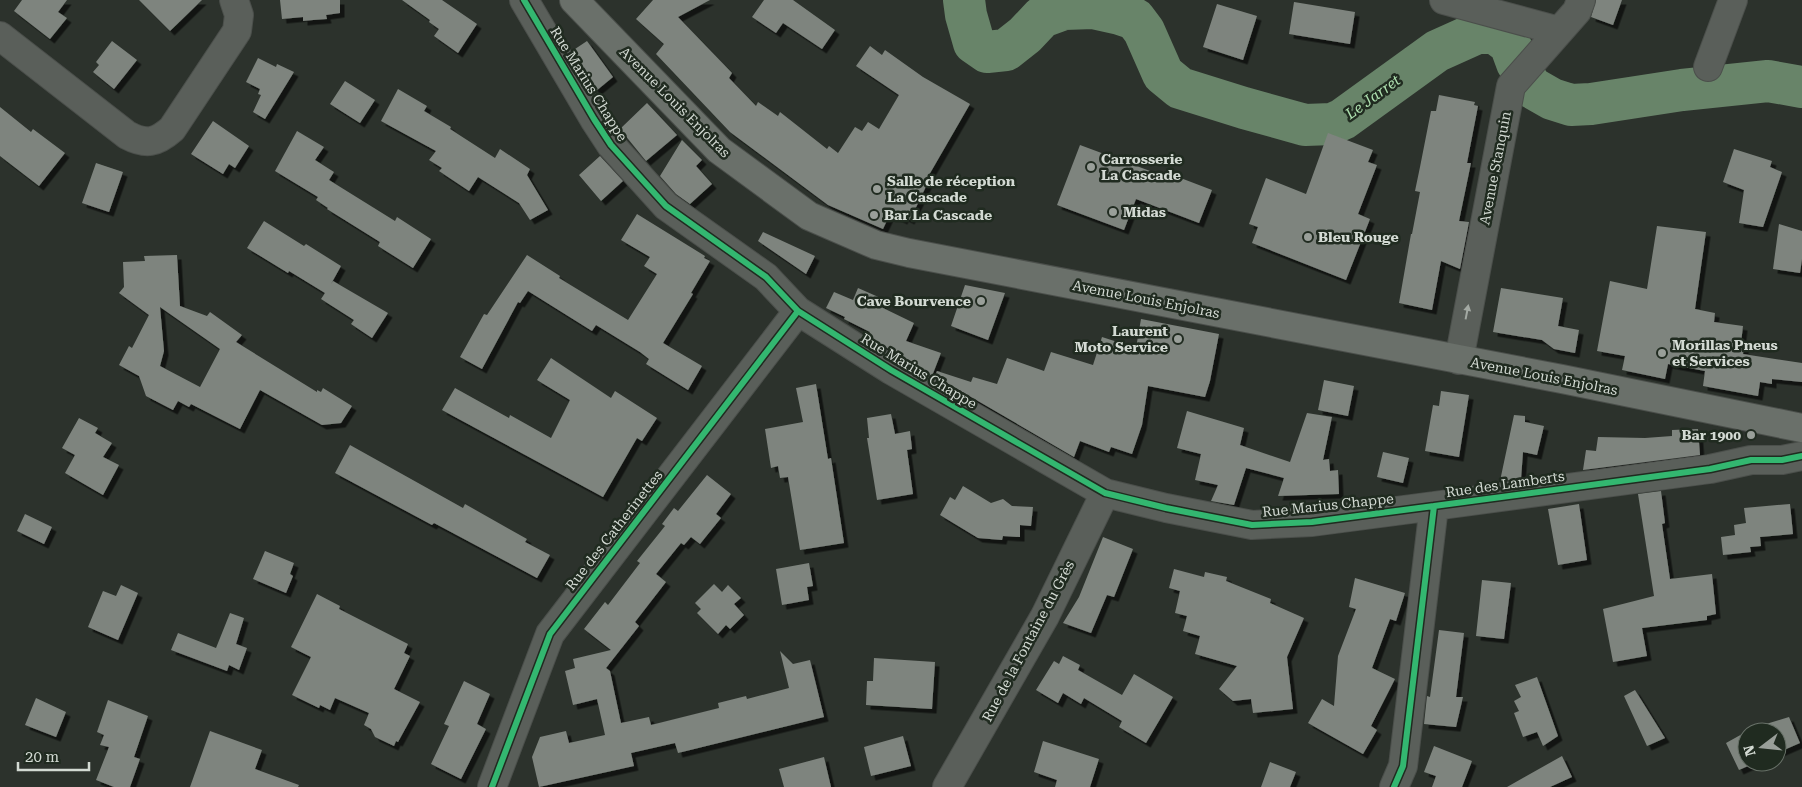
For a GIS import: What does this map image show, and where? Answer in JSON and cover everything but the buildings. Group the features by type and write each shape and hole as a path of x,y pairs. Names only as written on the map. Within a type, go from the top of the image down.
{"main road":[{"name":"Avenue Louis Enjolras","path":"574,0 719,150 809,216 876,245 1796,427"}],"street":[{"path":"0,36 128,135 139,141 150,141 161,139 172,129 238,31 239,15 234,0"},
{"name":"Rue Marius Chappe","path":"524,0 611,145 666,206 766,277 798,311 891,370 1104,493 1166,508 1252,525 1312,522 1434,506"},
{"path":"1444,0 1559,31"},
{"name":"Avenue Stanquin","path":"1459,360 1509,96 1537,56 1577,11 1581,0"},
{"path":"1708,67 1733,0"},
{"name":"Rue des Catherinettes","path":"492,787 550,634 798,311"},
{"name":"Rue des Lamberts","path":"1751,460 1796,427"},
{"name":"Rue des Lamberts","path":"1394,787 1403,766 1434,506 1710,469 1751,460 1782,460 1802,456"},
{"name":"Rue de la Fontaine du Grès","path":"947,787 1045,616 1104,493"}],"waterway":[{"name":"Le Jarret","path":"964,0 974,43 987,52 1006,50 1025,35 1042,17 1064,9 1093,8 1135,19 1144,31 1163,74 1180,88 1305,125 1332,124 1343,119 1437,51 1477,33 1495,33 1510,44 1517,63 1531,87 1552,99 1571,105 1768,81 1802,87"}],"cycle path":[{"path":"524,0 611,145 666,206 766,277 798,311 891,370 1105,493 1166,508 1252,525 1312,522 1434,506"},
{"path":"492,787 550,634 798,311"},
{"path":"1394,787 1403,766 1434,506 1710,469 1751,460 1782,460 1802,456"}],"place":[{"name":"Carrosserie La Cascade","path":"1091,167"},
{"name":"Salle de réception La Cascade","path":"877,189"},
{"name":"Midas","path":"1113,212"},
{"name":"Bar La Cascade","path":"874,215"},
{"name":"Bleu Rouge","path":"1308,237"},
{"name":"Cave Bourvence","path":"981,301"},
{"name":"Laurent Moto Service","path":"1178,339"},
{"name":"Morillas Pneus et Services","path":"1662,353"},
{"name":"Bar 1900","path":"1751,435"}]}
